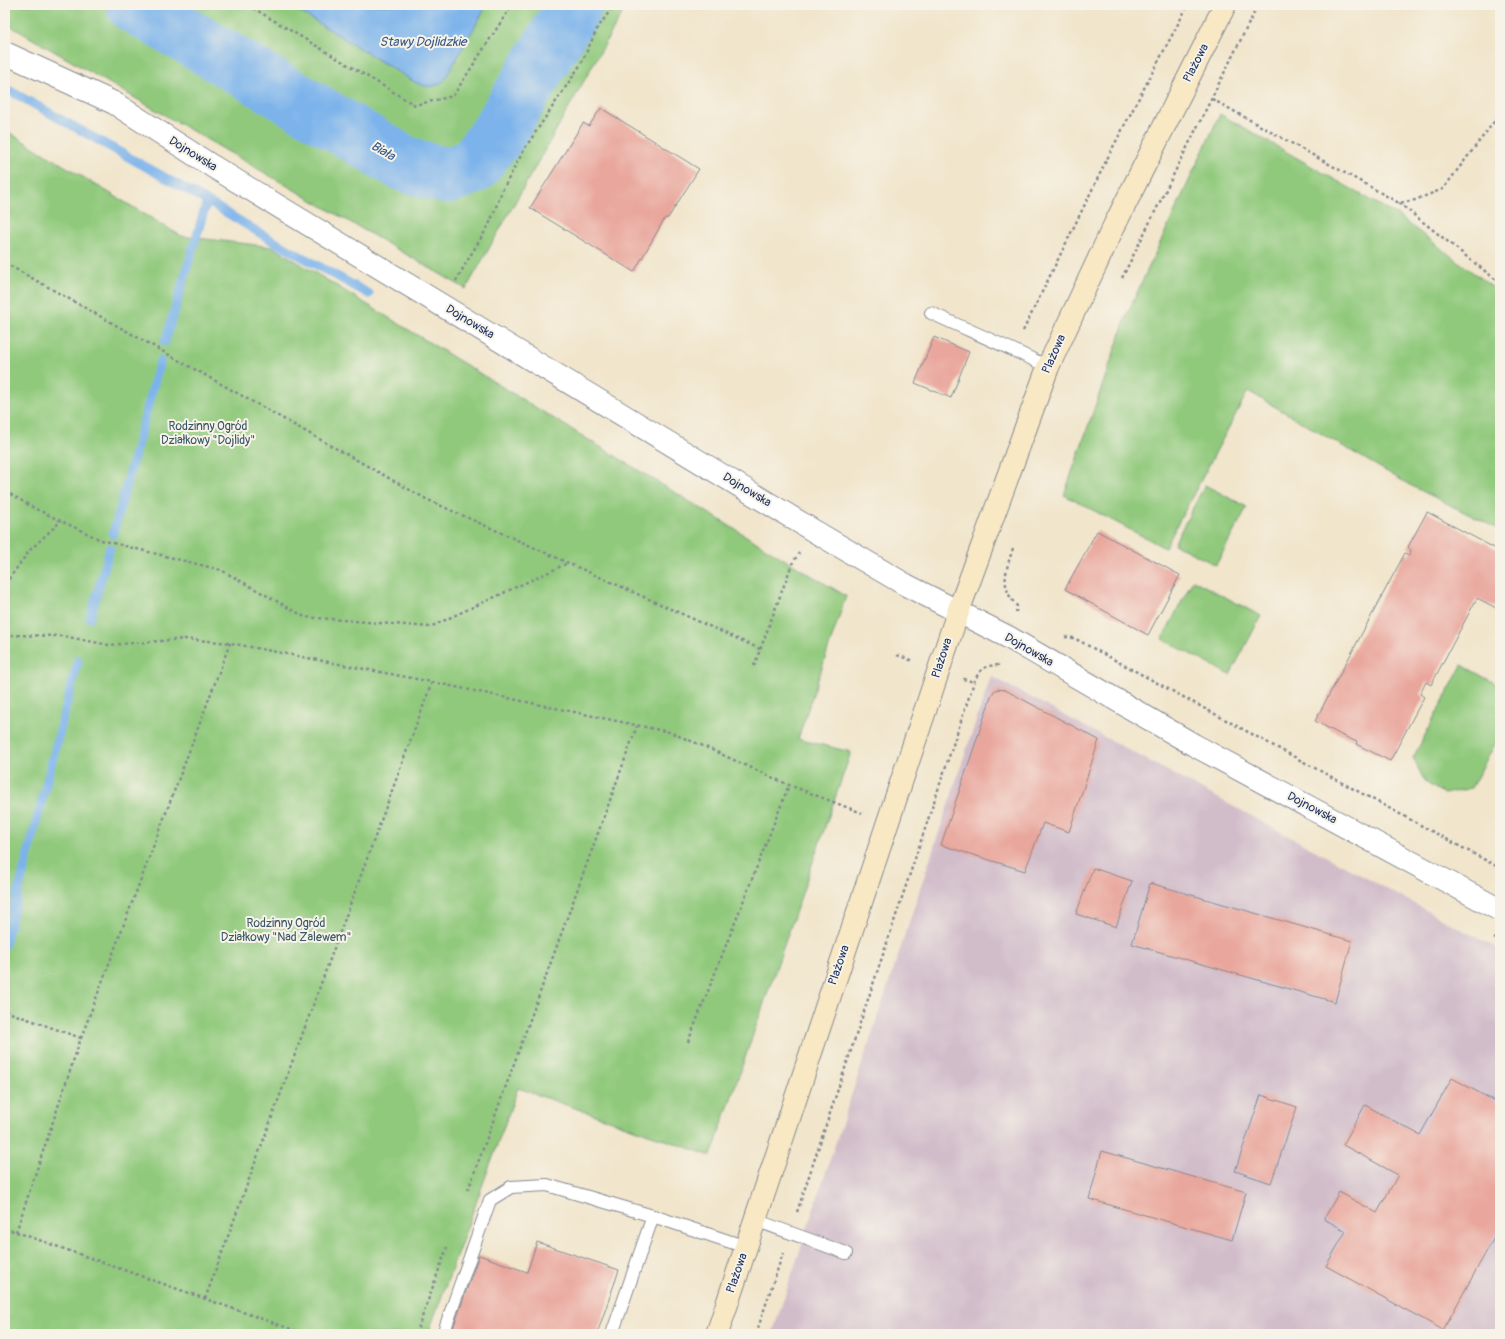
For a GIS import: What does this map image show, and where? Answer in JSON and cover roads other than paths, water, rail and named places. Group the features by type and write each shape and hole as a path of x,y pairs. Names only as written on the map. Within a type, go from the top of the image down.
{"street":[{"name":"Plażowa","path":"717,1334 958,612 1048,367 1114,226 1225,5"},
{"name":"Dojnowska","path":"5,53 114,103 219,170 814,531 906,585 1008,637 1194,745 1500,910"}],"lane":[{"path":"931,313 990,340 1012,348 1048,367"},
{"path":"443,1334 490,1200 511,1187 547,1185 653,1216 746,1247"},
{"path":"612,1334 653,1216"},
{"path":"755,1220 846,1253"}],"water":[{"name":"Stawy Dojlidzkie","path":"289,5 487,5 444,81 437,85 424,86 416,83"}],"waterway":[{"name":"Biała","path":"134,5 405,164 447,176 473,166 497,135 575,5"},
{"path":"253,90 260,80"},
{"path":"5,88 369,294"},
{"path":"165,342 207,201"},
{"path":"113,534 160,361"},
{"path":"90,618 110,548"},
{"path":"5,944 78,660"}],"park label":[{"name":"Rodzinny Ogród Działkowy \"Dojlidy\"","path":"208,433"},
{"name":"Rodzinny Ogród Działkowy \"Nad Zalewem\"","path":"286,930"}]}
